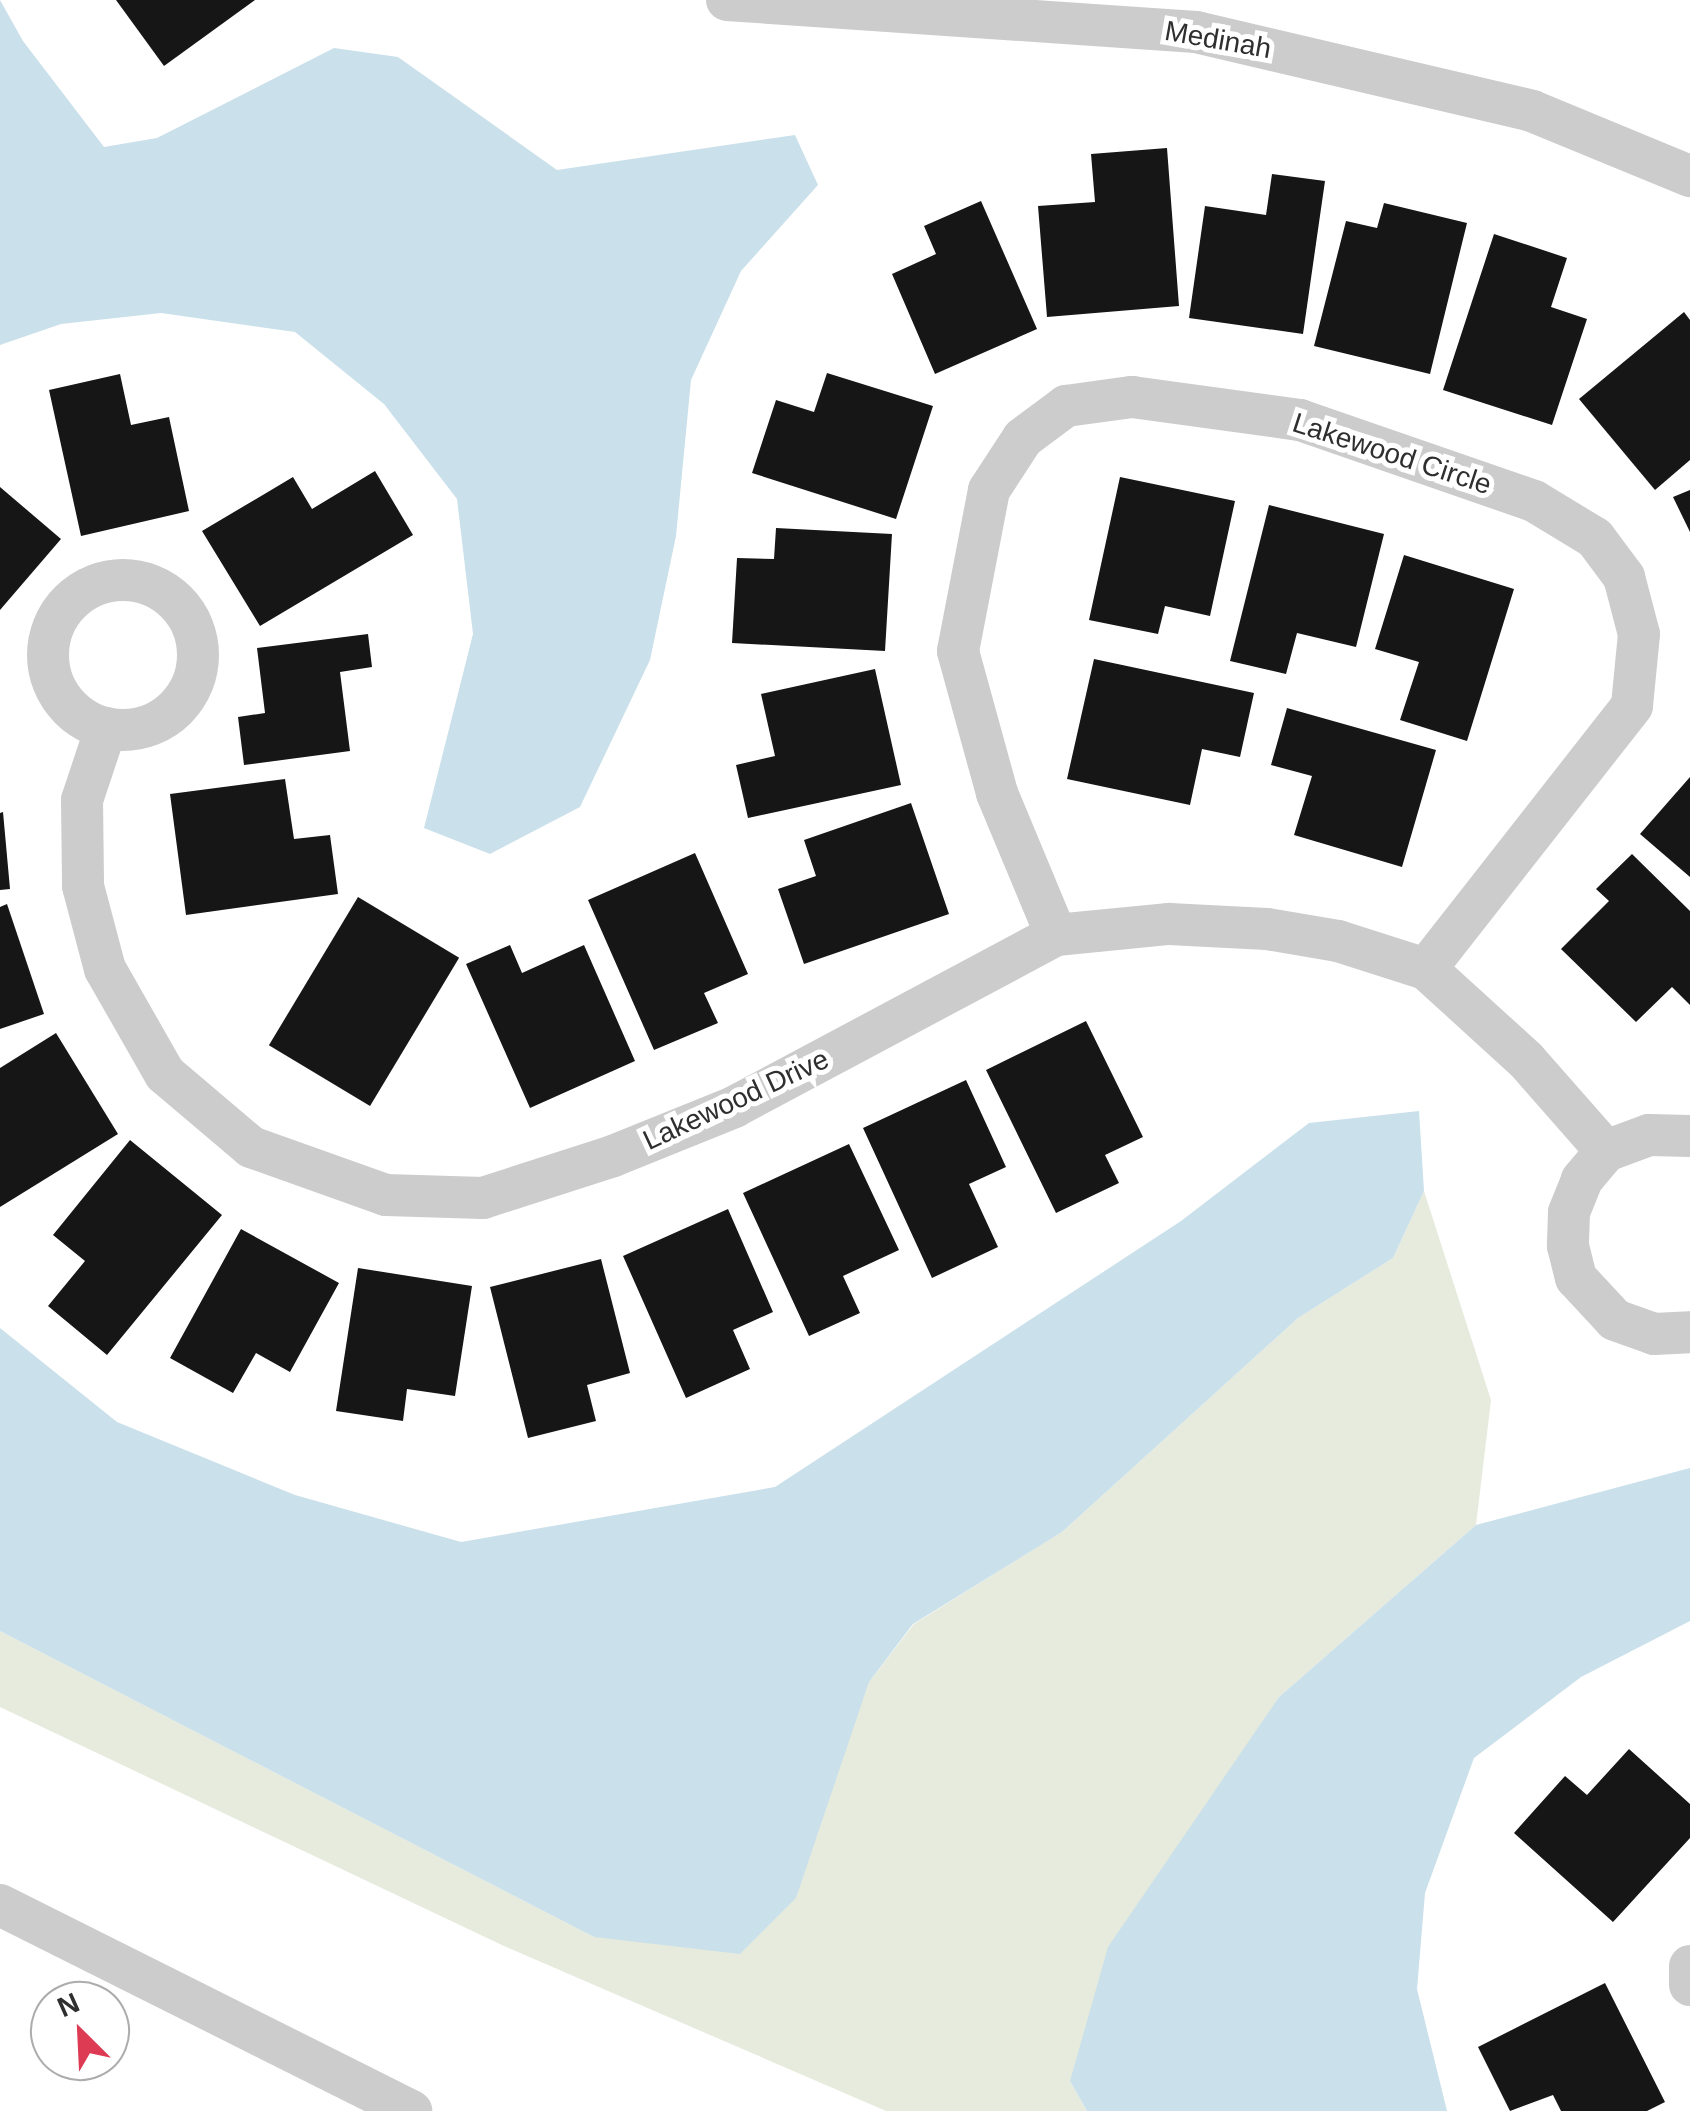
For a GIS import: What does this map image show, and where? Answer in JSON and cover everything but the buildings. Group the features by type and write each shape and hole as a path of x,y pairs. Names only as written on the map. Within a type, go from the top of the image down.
{"street":[{"name":"Medinah","path":"727,0 1196,32 1532,111 1690,176"},
{"name":"Lakewood Circle","path":"1056,935 997,792 958,651 990,490 1023,438 1066,406 1132,396 1300,420 1534,500 1595,538 1624,577 1640,634 1632,706 1426,969"},
{"name":"Lakewood Drive","path":"106,728 82,800 83,886 105,969 165,1074 251,1147 386,1196 483,1198 613,1156 734,1106 1056,935 1169,924 1267,929 1426,969 1526,1060 1606,1152"},
{"path":"1690,1136 1649,1134 1606,1152 1582,1180 1569,1213 1568,1246 1576,1278 1615,1320 1654,1334 1690,1332"},
{"path":"0,1905 411,2111"},
{"path":"1690,1966 1690,1986"}],"shaded area":[{"path":"1424,1191 1491,1400 1476,1525 1279,1697 1070,2081 1087,2111 886,2111 504,1946 0,1707 0,1631 594,1937 836,1775 869,1682 914,1624 1062,1532 1298,1318 1393,1258"}],"water":[{"path":"0,0 23,41 104,147 157,138 334,48 398,57 557,170 795,135 818,185 741,271 691,380 676,536 650,660 580,807 490,854 424,828 473,634 457,499 384,404 295,332 161,313 61,324 0,345"},
{"path":"1419,1111 1424,1191 1393,1258 1298,1318 1062,1532 913,1624 869,1682 796,1898 740,1954 594,1937 0,1631 0,1328 117,1422 295,1495 461,1542 775,1487 1181,1221 1309,1123"},
{"path":"1690,1468 1690,1621 1581,1677 1474,1758 1425,1893 1417,1989 1447,2111 1087,2111 1070,2081 1108,1947 1279,1697 1476,1525"}]}
